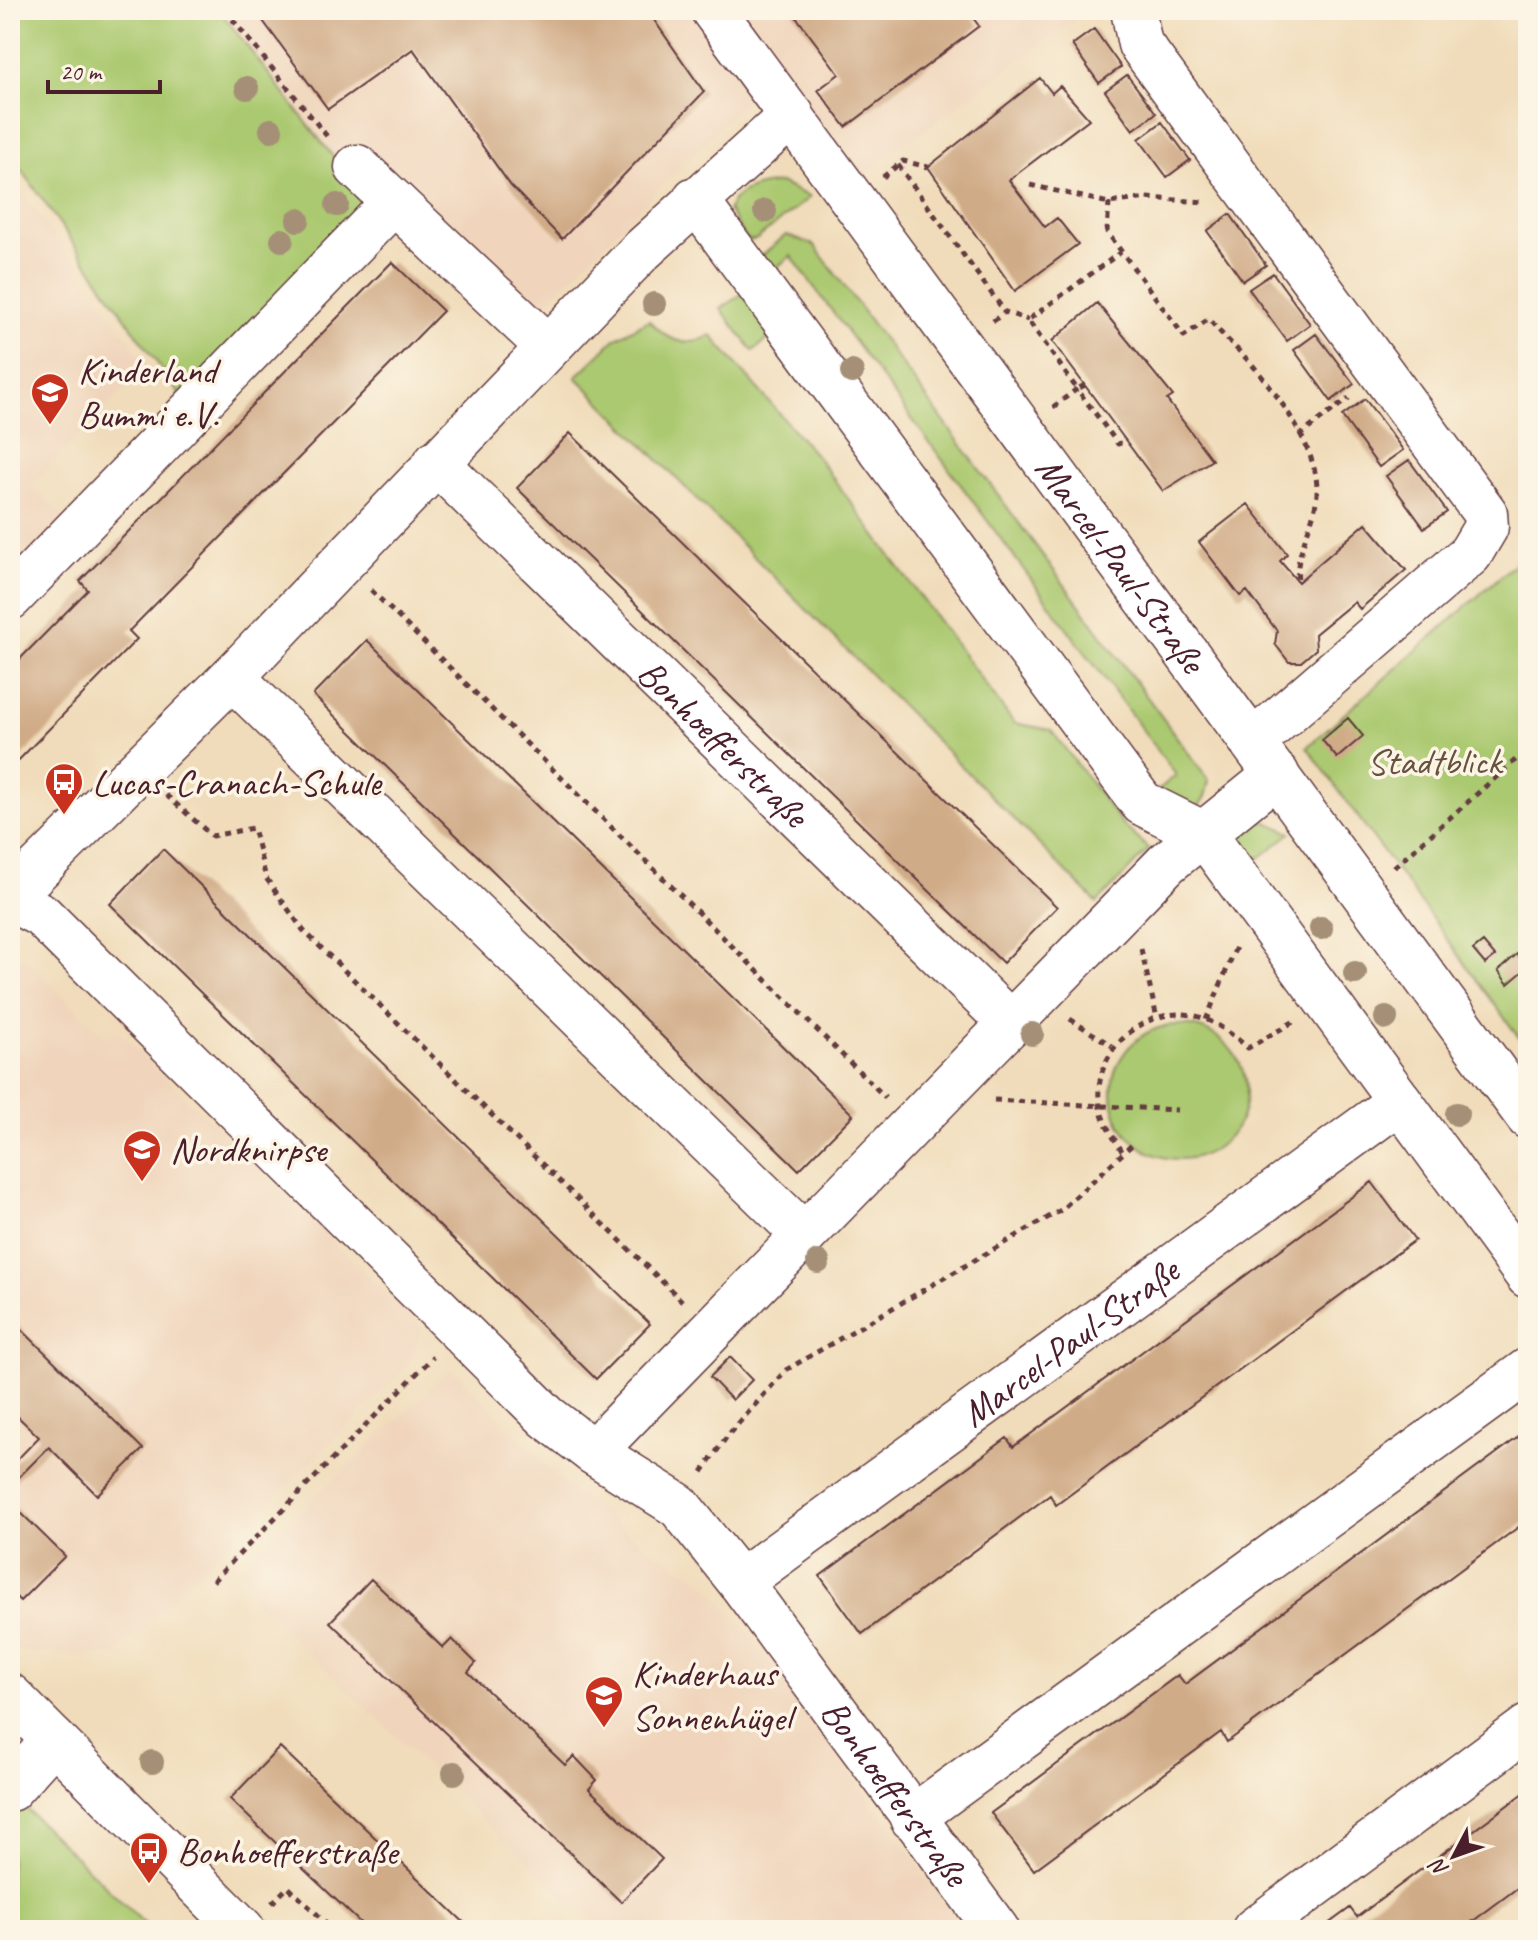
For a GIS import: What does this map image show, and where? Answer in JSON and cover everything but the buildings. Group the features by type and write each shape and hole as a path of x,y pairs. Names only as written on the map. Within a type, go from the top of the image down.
{"street":[{"name":"Marcel-Paul-Straße","path":"713,10 1528,1117"},
{"path":"593,1452 1130,902 1204,834 1265,758 1470,554 1486,527 1485,513 1236,180 1140,44 1134,31 1133,10"},
{"name":"Bonhoefferstraße","path":"792,115 695,199 436,462 232,677 10,898 41,915 547,1417 593,1452 679,1506 740,1582 997,1930"},
{"path":"344,154 548,347"},
{"path":"695,199 1142,803 1204,834 1528,1276"},
{"path":"10,598 394,202"},
{"name":"Bonhoefferstraße","path":"436,462 1024,1011"},
{"path":"232,677 804,1235"},
{"name":"Marcel-Paul-Straße","path":"740,1582 1400,1101"},
{"path":"912,1818 1528,1370"},
{"path":"10,1696 54,1740 255,1919"},
{"path":"1254,1930 1528,1727"},
{"path":"10,1789 54,1740"}],"path":[{"path":"225,10 344,154"},
{"path":"898,165 1005,312"},
{"path":"1030,185 1109,203 1147,198 1206,202 1236,180"},
{"path":"1109,203 1107,232 1184,336 1209,319 1227,342 1253,366 1299,436 1316,474 1317,491 1311,528 1295,564 1298,582"},
{"path":"1121,252 1028,320 1118,444 1126,441"},
{"path":"1299,436 1381,374"},
{"path":"1077,389 1085,385"},
{"path":"342,561 926,1111 1100,1105 1177,1110"},
{"path":"1364,892 1528,749"},
{"path":"139,768 212,836 253,828 266,878 303,930 712,1330"},
{"path":"1130,902 1157,1018"},
{"path":"1206,1020 1254,903"},
{"path":"1122,1151 1100,1105 1104,1066 1112,1046 1157,1018 1185,1014 1229,1032 1248,1048 1327,1002"},
{"path":"1024,1011 1112,1046"},
{"path":"679,1506 728,1435 786,1370 1061,1210 1134,1143"},
{"path":"213,1581 459,1331"},
{"path":"255,1919 288,1887 334,1930"}],"shaded area":[{"path":"219,10 1089,10 834,196 756,91 522,328 369,203"},
{"name":"Kinderland Bummi e.V.","path":"10,174 148,366 31,485 66,519 10,580"},
{"name":"Nordknirpse","path":"25,958 107,1039 117,1030 421,1327 411,1363 115,1655 24,1653 10,1640 10,973"},
{"name":"Kinderhaus Sonnenhügel","path":"452,1368 561,1480 648,1548 700,1578 757,1641 965,1930 599,1930 256,1603 242,1566"}],"green space":[{"path":"10,10 219,10 369,203 181,397 10,153"},
{"path":"780,183 810,197 757,239 748,241 728,210 731,203 749,189"},
{"path":"786,235 814,245 1209,781 1205,797 1198,807 1152,795 1176,775 791,256 768,274 757,260"},
{"path":"746,291 778,332 753,351 721,309"},
{"path":"649,320 677,341 693,342 711,335 818,458 1014,723 1051,730 1122,824 1149,849 1097,903 576,377 616,338"},
{"name":"Stadtblick","path":"1528,552 1528,1050 1307,747"},
{"path":"1249,820 1267,822 1291,833 1245,869 1237,837"},
{"path":"1179,1025 1205,1030 1226,1045 1241,1066 1246,1092 1241,1118 1226,1139 1205,1154 1179,1159 1153,1154 1132,1139 1117,1118 1112,1092 1117,1066 1132,1045 1153,1030"},
{"path":"19,1802 151,1930 10,1930 10,1812"}],"place":[{"name":"Kinderland Bummi e.V.","path":"50,426"},
{"name":"Lucas-Cranach-Schule","path":"64,816"},
{"name":"Nordknirpse","path":"142,1183"},
{"name":"Kinderhaus Sonnenhügel","path":"604,1729"},
{"name":"Bonhoefferstraße","path":"149,1885"}]}
